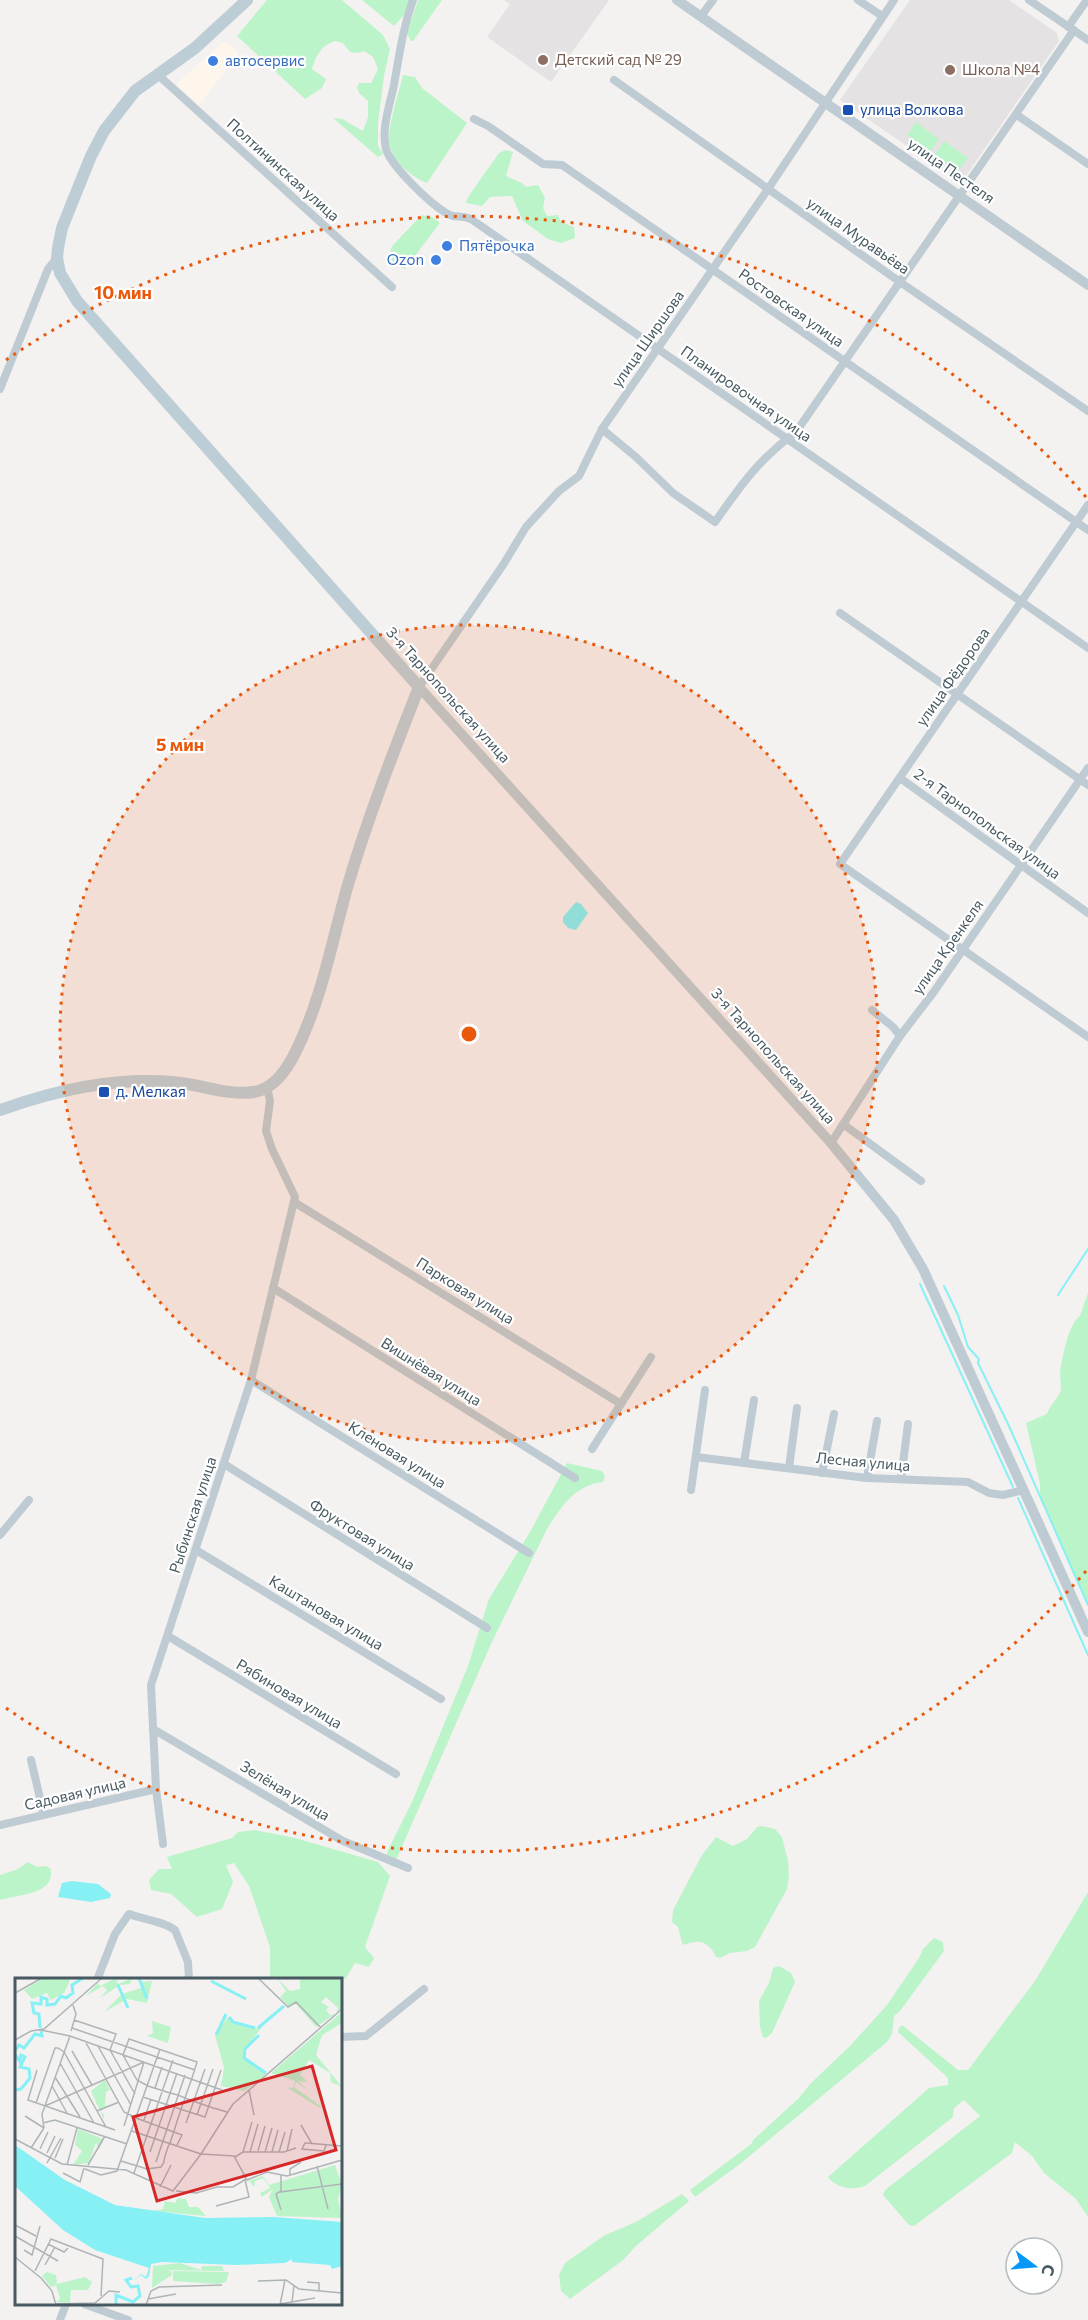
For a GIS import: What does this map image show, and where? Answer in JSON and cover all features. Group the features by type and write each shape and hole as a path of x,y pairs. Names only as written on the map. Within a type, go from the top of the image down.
{"main road":[{"path":"57,258 62,228 97,144 111,119 126,100 157,74 195,48 247,0"},
{"name":"3-я Тарнопольская улица","path":"57,258 65,283 77,301 419,687"},
{"path":"0,1110 57,1092 129,1080 176,1082 240,1092 255,1092 267,1088 285,1070 294,1056 319,996 347,887 393,752 419,687"}],"street":[{"name":"Планировочная улица","path":"413,0 401,40 386,131 386,148 392,163 423,194 452,216 463,215 471,219 1088,648"},
{"name":"улица Пестеля","path":"677,0 1088,285"},
{"path":"701,16 713,0"},
{"path":"858,0 882,16"},
{"name":"улица Ширшова","path":"419,687 504,565 526,526 558,491 579,476 602,429 768,189 894,0"},
{"path":"1029,0 1088,40"},
{"path":"602,429 636,457 673,493 715,522 749,473 776,446 796,432 1017,115 1087,0"},
{"name":"Полтининская улица","path":"157,74 392,287"},
{"name":"улица Муравьёва","path":"614,80 900,282 1088,411"},
{"path":"1017,115 1088,164"},
{"name":"Ростовская улица","path":"474,119 543,164 562,165 1088,530"},
{"path":"0,389 48,268 57,258"},
{"name":"улица Фёдорова","path":"963,949 840,864 1088,505"},
{"path":"840,614 1084,782"},
{"name":"3-я Тарнопольская улица","path":"419,687 831,1143 876,1196 908,1243 952,1332 1088,1632"},
{"name":"улица Кренкеля","path":"831,1143 900,1036 1084,782 1088,768"},
{"name":"2-я Тарнопольская улица","path":"900,778 1088,912"},
{"path":"963,949 1088,1038"},
{"path":"873,1010 900,1036"},
{"path":"267,1088 270,1101 266,1131 295,1200"},
{"path":"843,1124 921,1181"},
{"name":"Рыбинская улица","path":"163,1844 156,1789 152,1686 251,1380 295,1200"},
{"name":"Парковая улица","path":"295,1200 621,1404"},
{"name":"Вишнёвая улица","path":"273,1288 576,1478"},
{"path":"592,1449 651,1357"},
{"name":"Кленовая улица","path":"251,1380 529,1553"},
{"path":"692,1490 705,1389"},
{"path":"744,1463 754,1400"},
{"path":"789,1468 797,1408"},
{"path":"822,1473 834,1414"},
{"path":"867,1478 877,1420"},
{"path":"901,1479 908,1424"},
{"name":"Лесная улица","path":"696,1457 867,1478 968,1482 989,1493 1003,1495 1024,1490"},
{"name":"Фруктовая улица","path":"224,1464 487,1628"},
{"path":"0,1534 29,1500"},
{"name":"Каштановая улица","path":"196,1550 441,1699"},
{"name":"Рябиновая улица","path":"168,1636 396,1774"},
{"name":"Зелёная улица","path":"153,1729 343,1841 408,1868"},
{"path":"31,1760 44,1815"},
{"name":"Садовая улица","path":"0,1825 156,1789"},
{"path":"98,1978 115,1934 129,1914 157,1921 175,1930 188,1962 189,1978"},
{"path":"342,2037 366,2036 424,1989"},
{"path":"60,2320 66,2305"},
{"path":"87,2305 128,2320"}],"shaded area":[{"name":"Детский сад № 29","path":"504,0 609,0 551,82 487,37 510,4"},
{"name":"Школа №4","path":"910,0 1009,0 1057,33 1059,41 961,183 840,100"},
{"path":"223,42 228,43 239,53 199,105 176,84"}],"green space":[{"path":"267,0 342,0 383,35 390,49 378,123 378,146 383,154 378,157 333,118 342,119 363,131 368,117 368,101 359,93 357,87 359,83 371,83 378,69 373,57 364,51 350,52 343,43 335,41 326,46 317,55 312,69 326,79 322,88 305,99 237,36"},
{"path":"362,0 410,0 405,14 394,26"},
{"path":"418,0 442,0 411,41 407,33"},
{"path":"403,75 415,77 422,88 467,123 427,183 403,167 394,155 389,142 392,118"},
{"path":"916,122 939,139 931,151 907,135"},
{"path":"944,141 968,158 958,171 934,155"},
{"path":"506,150 513,152 506,176 526,187 538,185 545,198 543,208 547,216 558,215 561,222 574,227 575,238 561,243 548,239 523,221 512,196 490,197 482,206 466,203 499,153"},
{"path":"422,215 432,217 440,223 405,269 395,266 388,260 392,246"},
{"path":"1088,1293 1088,1605 1040,1496 1040,1484 1026,1423 1047,1414 1060,1392 1060,1374 1066,1342 1072,1326 1080,1316"},
{"path":"567,1463 602,1471 605,1476 603,1482 577,1492 563,1505 547,1529 491,1644 393,1867 385,1860 388,1850 412,1802 468,1666 489,1599 530,1532"},
{"path":"757,1827 775,1829 782,1837 789,1876 787,1889 755,1947 720,1958 716,1957 711,1948 703,1943 695,1942 685,1945 682,1943 678,1927 672,1922 673,1910 702,1855 716,1837 733,1846 747,1839"},
{"path":"255,1830 295,1838 378,1862 390,1876 365,1947 374,1958 369,1967 355,1963 346,1978 342,1980 270,1977 270,1947 249,1886 234,1863 226,1865 233,1882 222,1909 197,1917 171,1894 151,1890 149,1880 159,1869 172,1869 167,1857 232,1838 238,1832"},
{"path":"28,1862 37,1867 50,1868 51,1877 48,1883 34,1892 0,1900 0,1875 18,1869"},
{"path":"1088,1892 1088,2217 1076,2199 1044,2173 1032,2156 1015,2142 1012,2153 914,2226 909,2225 883,2195 885,2190 980,2116 964,2100 954,2108 953,2117 865,2186 845,2188 832,2181 828,2177 929,2088 948,2085 948,2078 898,2032 899,2028 902,2025 958,2070 968,2070 1035,1981"},
{"path":"934,1938 943,1942 944,1951 894,2016 892,2034 887,2042 740,2164 695,2197 690,2190 751,2144 850,2046 887,2005 923,1949"},
{"path":"779,1966 791,1973 795,1982 772,2033 766,2038 763,2037 760,2027 759,2001 769,1983 773,1968"},
{"path":"682,2194 689,2201 637,2245 622,2261 570,2299 561,2291 559,2275 565,2263 605,2235 636,2222"}],"water":[{"path":"576,902 581,904 588,913 576,930 568,928 563,922 563,917"},
{"path":"72,1881 98,1884 111,1894 110,1898 91,1902 58,1897 62,1883"}],"waterway":[{"path":"1058,1295 1088,1249"},
{"path":"920,1284 1013,1487"},
{"path":"944,1286 958,1315 968,1347 979,1359 978,1363 1009,1426 1088,1605"},
{"path":"1018,1498 1088,1655"}],"place":[{"name":"Детский сад № 29","path":"543,60"},
{"name":"автосервис","path":"213,61"},
{"name":"Школа №4","path":"950,70"},
{"name":"улица Волкова","path":"848,110"},
{"name":"Пятёрочка","path":"447,246"},
{"name":"Ozon","path":"436,260"},
{"name":"д. Мелкая","path":"104,1092"}]}
